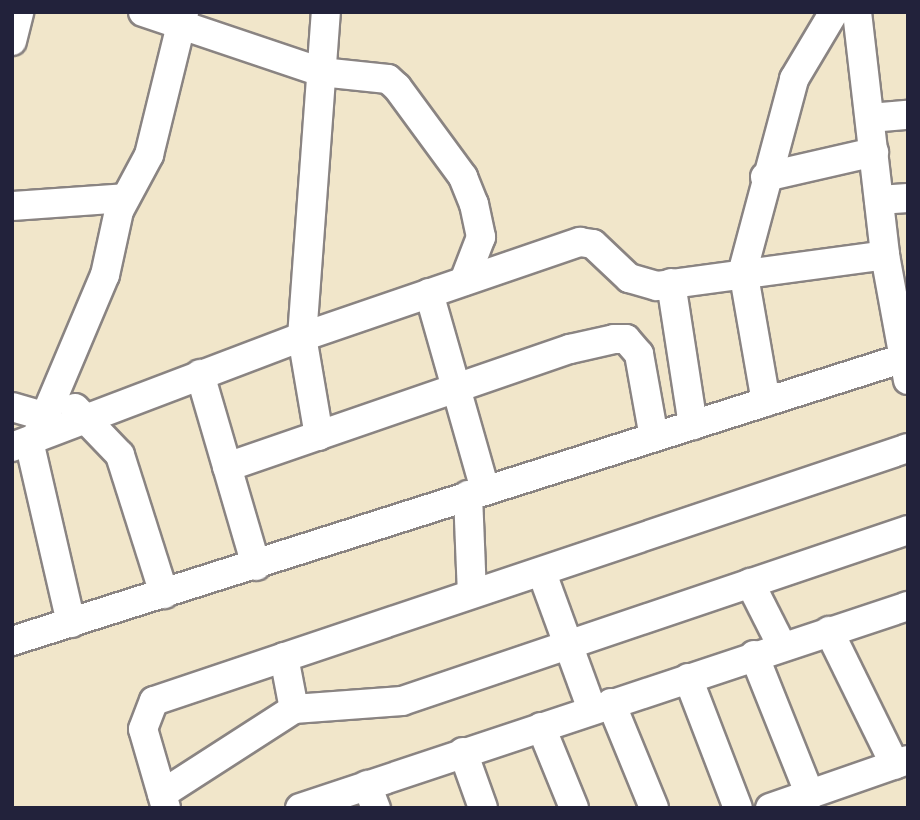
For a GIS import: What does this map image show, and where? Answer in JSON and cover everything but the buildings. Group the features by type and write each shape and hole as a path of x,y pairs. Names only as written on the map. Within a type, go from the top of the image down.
{"street":[{"path":"12,41 19,12"},
{"path":"143,12 183,17 321,72 388,79 452,160 474,204 481,237 464,281"},
{"path":"319,436 302,337 326,12"},
{"path":"766,402 743,270 765,177 794,79 834,12"},
{"path":"12,641 256,566 766,402 907,373 886,255 857,12"},
{"path":"71,623 36,427 105,275 125,198 149,155 183,17"},
{"path":"870,118 908,115"},
{"path":"765,177 874,152"},
{"path":"12,206 125,198"},
{"path":"879,200 908,198"},
{"path":"12,407 36,427 87,418 302,337 580,242 593,244 641,285 671,283 743,270 886,255"},
{"path":"671,283 693,425"},
{"path":"429,293 457,391 477,493 472,593"},
{"path":"227,467 457,391 570,349 626,340 639,354 654,437"},
{"path":"200,374 256,566"},
{"path":"36,427 87,418"},
{"path":"87,418 127,470 164,594"},
{"path":"908,448 583,552 542,573 472,593 284,657 147,709 143,729 164,801 294,709 402,701 569,642 908,530"},
{"path":"542,573 569,642 654,808"},
{"path":"750,583 782,646"},
{"path":"300,808 371,796 463,752 908,606"},
{"path":"770,808 810,795 843,797 901,762 829,631"},
{"path":"754,655 810,795"},
{"path":"284,657 294,709"},
{"path":"688,678 738,808"},
{"path":"541,727 574,808"},
{"path":"463,752 483,808"}]}
